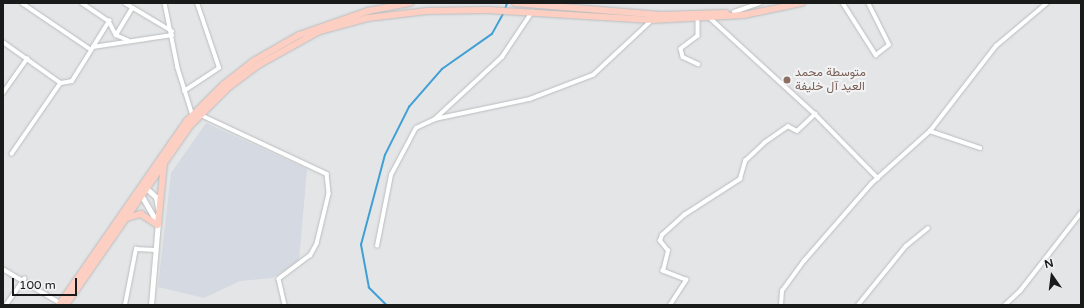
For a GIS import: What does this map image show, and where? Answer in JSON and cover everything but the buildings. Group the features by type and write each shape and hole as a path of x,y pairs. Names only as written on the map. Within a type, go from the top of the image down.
{"main road":[{"path":"62,304 193,116 223,85 279,45 340,20 410,3"},
{"path":"515,3 661,15 708,16 802,3"},
{"path":"62,304 127,218 142,189 201,115 257,66 320,32 400,13 488,10 652,20 698,19 785,3"},
{"path":"151,305 165,160"},
{"path":"142,189 158,224"},
{"path":"142,189 156,197 158,224"},
{"path":"127,218 141,214 158,224"}],"street":[{"path":"22,3 28,5 91,48 172,33"},
{"path":"82,3 108,21 116,35 129,40"},
{"path":"125,3 172,33"},
{"path":"165,3 184,91 193,116"},
{"path":"184,91 219,68 197,3"},
{"path":"734,12 760,3"},
{"path":"842,3 876,55 889,45 868,3"},
{"path":"781,305 786,283 878,178 930,131 996,46 1047,3"},
{"path":"116,35 132,8"},
{"path":"435,119 502,56 532,12"},
{"path":"708,16 815,114 878,178"},
{"path":"698,19 698,36 680,49 683,57 698,64"},
{"path":"377,246 395,167 416,128 435,119 509,105 593,75 652,20"},
{"path":"12,154 61,83 72,81 108,21"},
{"path":"3,42 61,83"},
{"path":"3,94 27,59"},
{"path":"670,305 686,281 663,272 668,251 660,241 662,235 684,215 740,179 745,161 764,143 788,126 797,131 815,114"},
{"path":"201,115 327,174 329,194 317,244 311,255 278,279 285,305"},
{"path":"930,131 980,148"},
{"path":"1005,305 1020,291 1081,213"},
{"path":"858,305 906,246 928,228"},
{"path":"125,305 136,249 156,250"},
{"path":"3,269 24,279 62,304"},
{"path":"6,305 24,279"}],"shaded area":[{"path":"206,123 307,169 299,261 272,278 240,281 204,298 158,287 171,173"}],"waterway":[{"path":"505,10 507,3"},
{"path":"386,305 369,288 361,245 385,155 409,107 442,69 492,34 503,14"}],"place":[{"name":"متوسطة محمد العيد آل خليفة","path":"787,80"}]}
